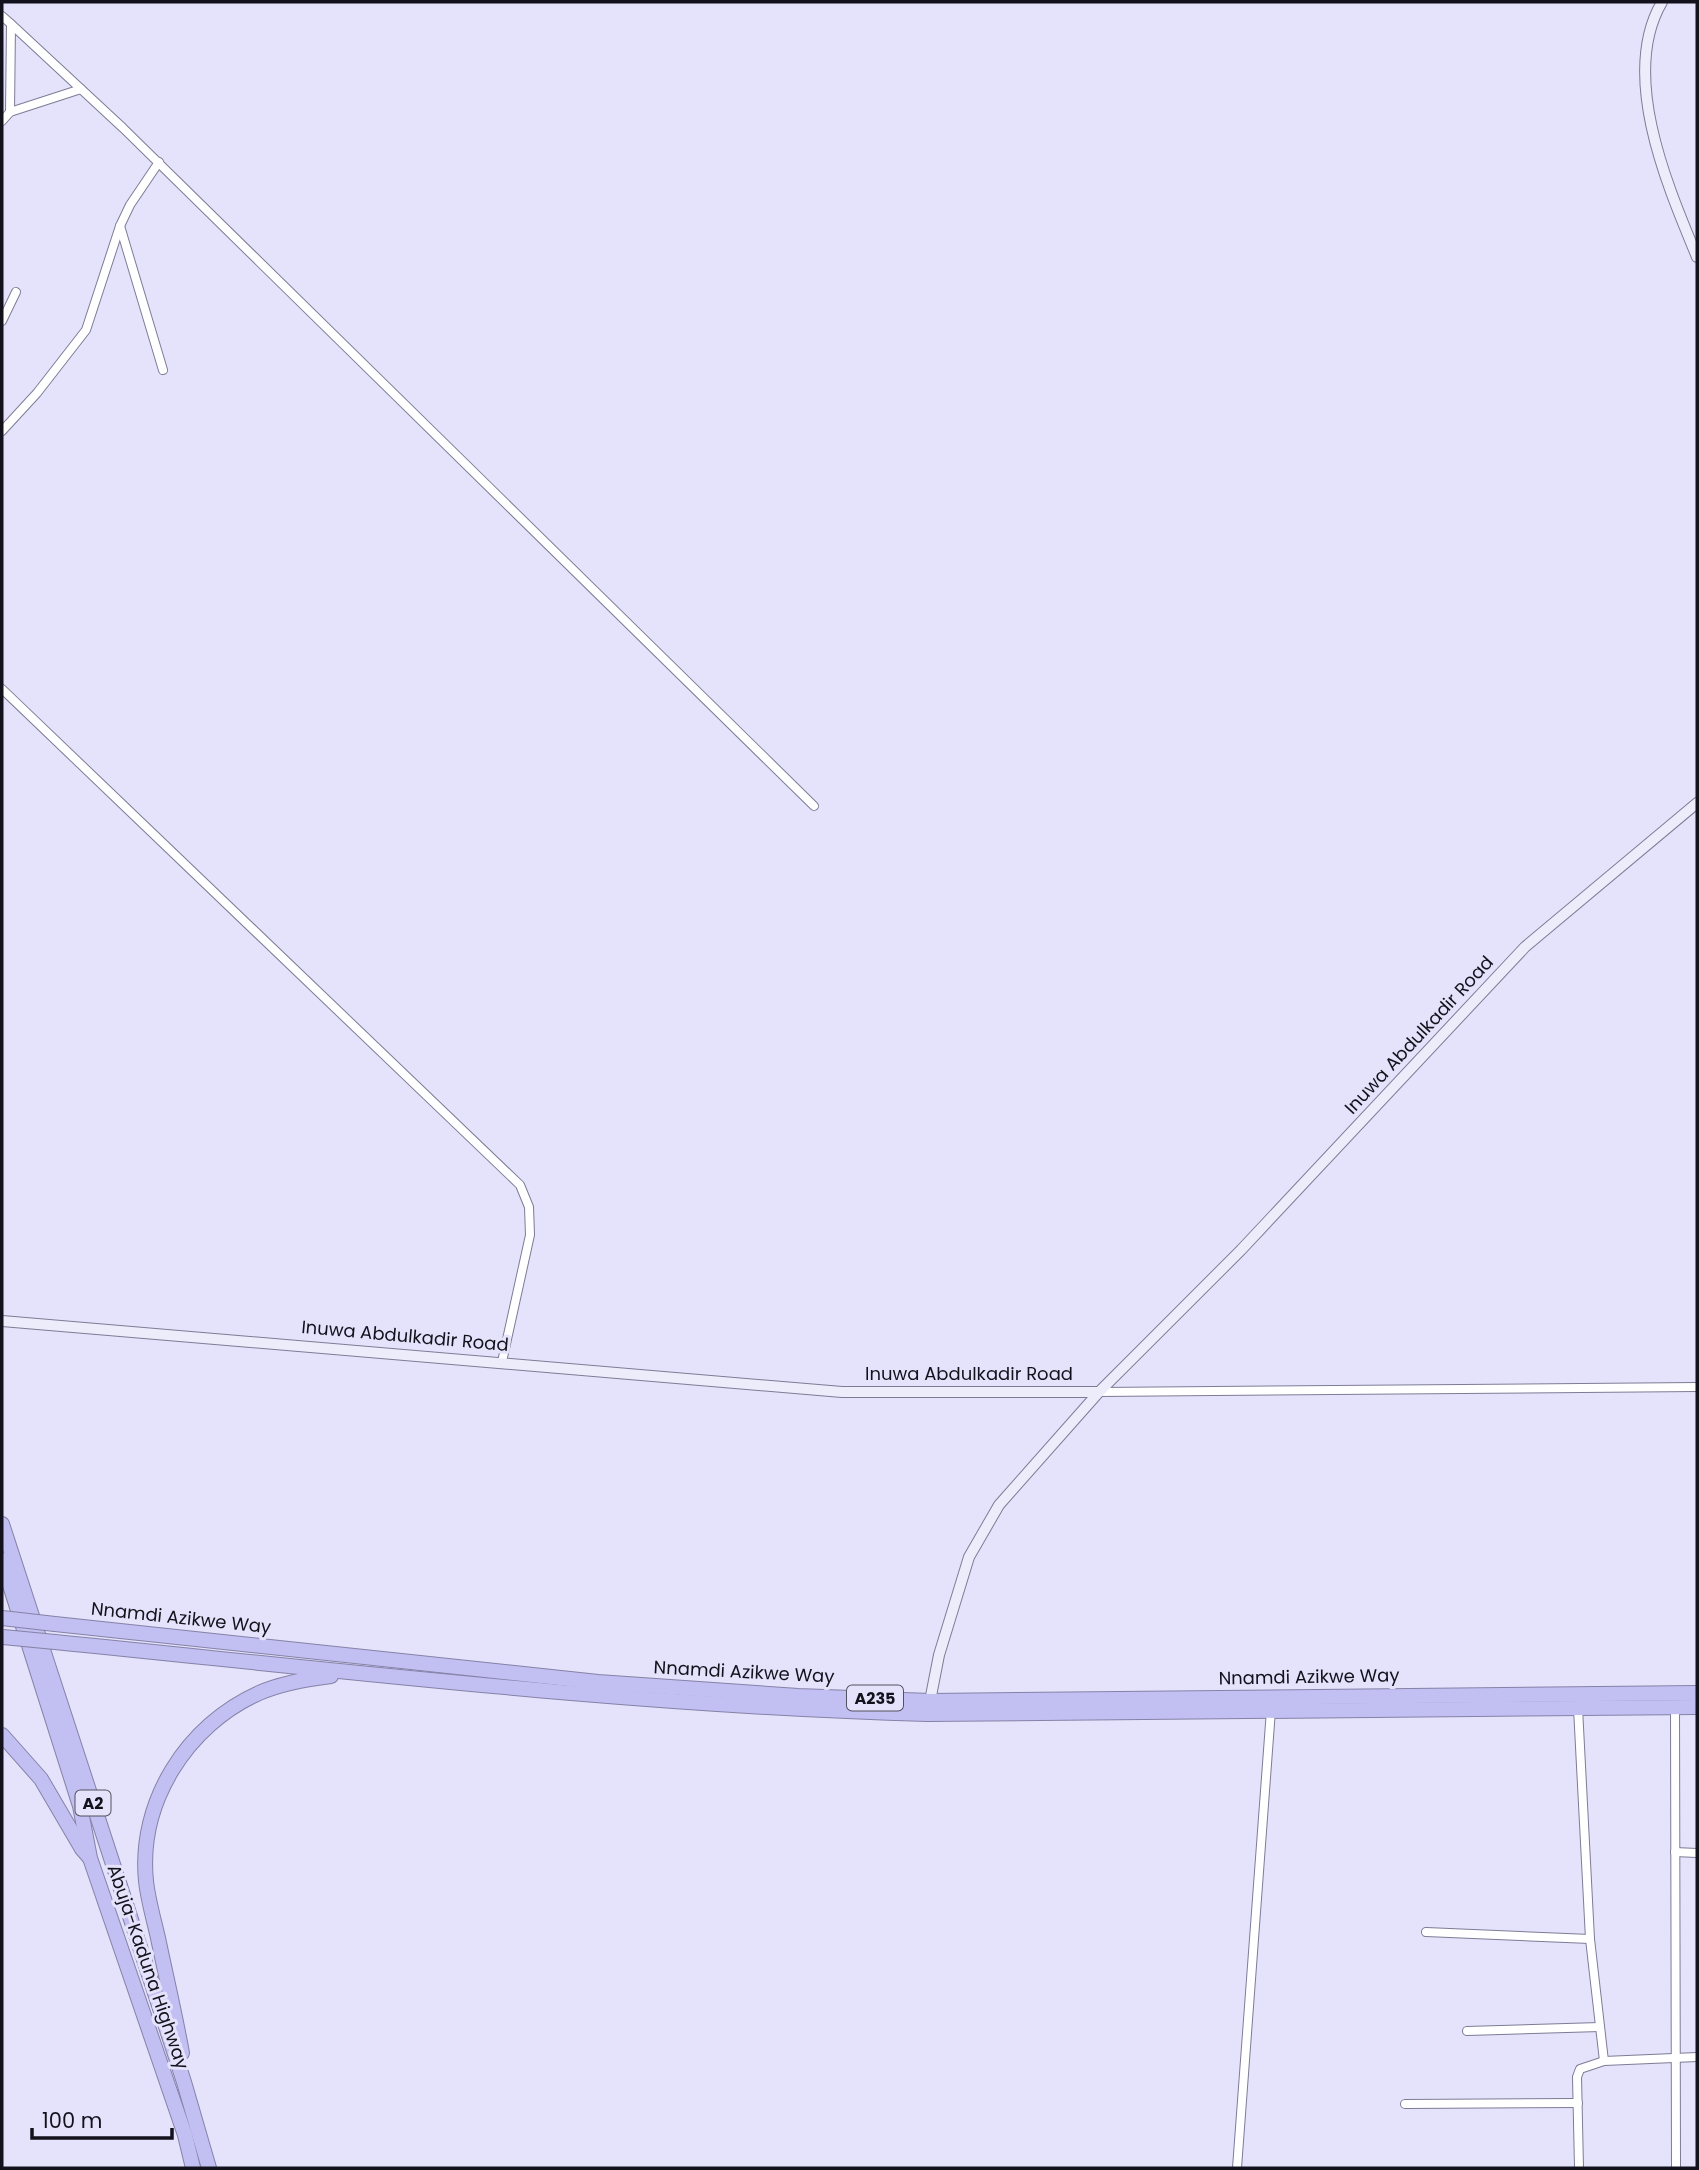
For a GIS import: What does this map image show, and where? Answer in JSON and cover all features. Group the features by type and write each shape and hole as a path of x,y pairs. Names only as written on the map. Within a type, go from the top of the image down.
{"highway":[{"name":"A2","path":"2,1524 184,2082"},
{"path":"2,1560 80,1806 90,1858"},
{"name":"Nnamdi Azikwe Way","path":"2,1618 598,1682 928,1708 1697,1693"},
{"name":"Nnamdi Azikwe Way","path":"2,1637 570,1694 753,1707 1271,1710 1697,1707"},
{"path":"184,2082 177,2025 146,1881 147,1840 157,1798 189,1746 222,1715 258,1694 281,1685 304,1679 358,1673"},
{"name":"A2","path":"2,1735 41,1779 90,1858"},
{"name":"Abuja-Kaduna Highway","path":"90,1858 185,2135 193,2168"},
{"name":"Abuja-Kaduna Highway","path":"184,2082 209,2168"}],"street":[{"path":"1661,2 1647,44 1645,73 1648,102 1657,148 1671,194 1697,257"},
{"path":"2,16 159,162 814,806"},
{"path":"10,112 11,24"},
{"path":"2,121 10,112 81,89"},
{"path":"2,431 37,393 86,330 120,226 130,205 159,162"},
{"path":"120,226 163,370"},
{"path":"2,321 16,292"},
{"path":"2,689 520,1185 529,1207 530,1235 502,1362"},
{"name":"Inuwa Abdulkadir Road","path":"2,1321 842,1392 1099,1392 1241,1250 1525,947 1697,803"},
{"path":"928,1708 939,1655 969,1557 999,1505 1099,1392 1697,1387"},
{"path":"1675,1707 1676,2168"},
{"path":"1578,1708 1590,1939 1604,2061"},
{"path":"1237,2168 1271,1710"},
{"path":"1675,1852 1697,1853"},
{"path":"1426,1932 1590,1939"},
{"path":"1467,2031 1600,2027"},
{"path":"1579,2168 1578,2072 1584,2067 1604,2061 1697,2057"},
{"path":"1405,2104 1578,2103"}]}
